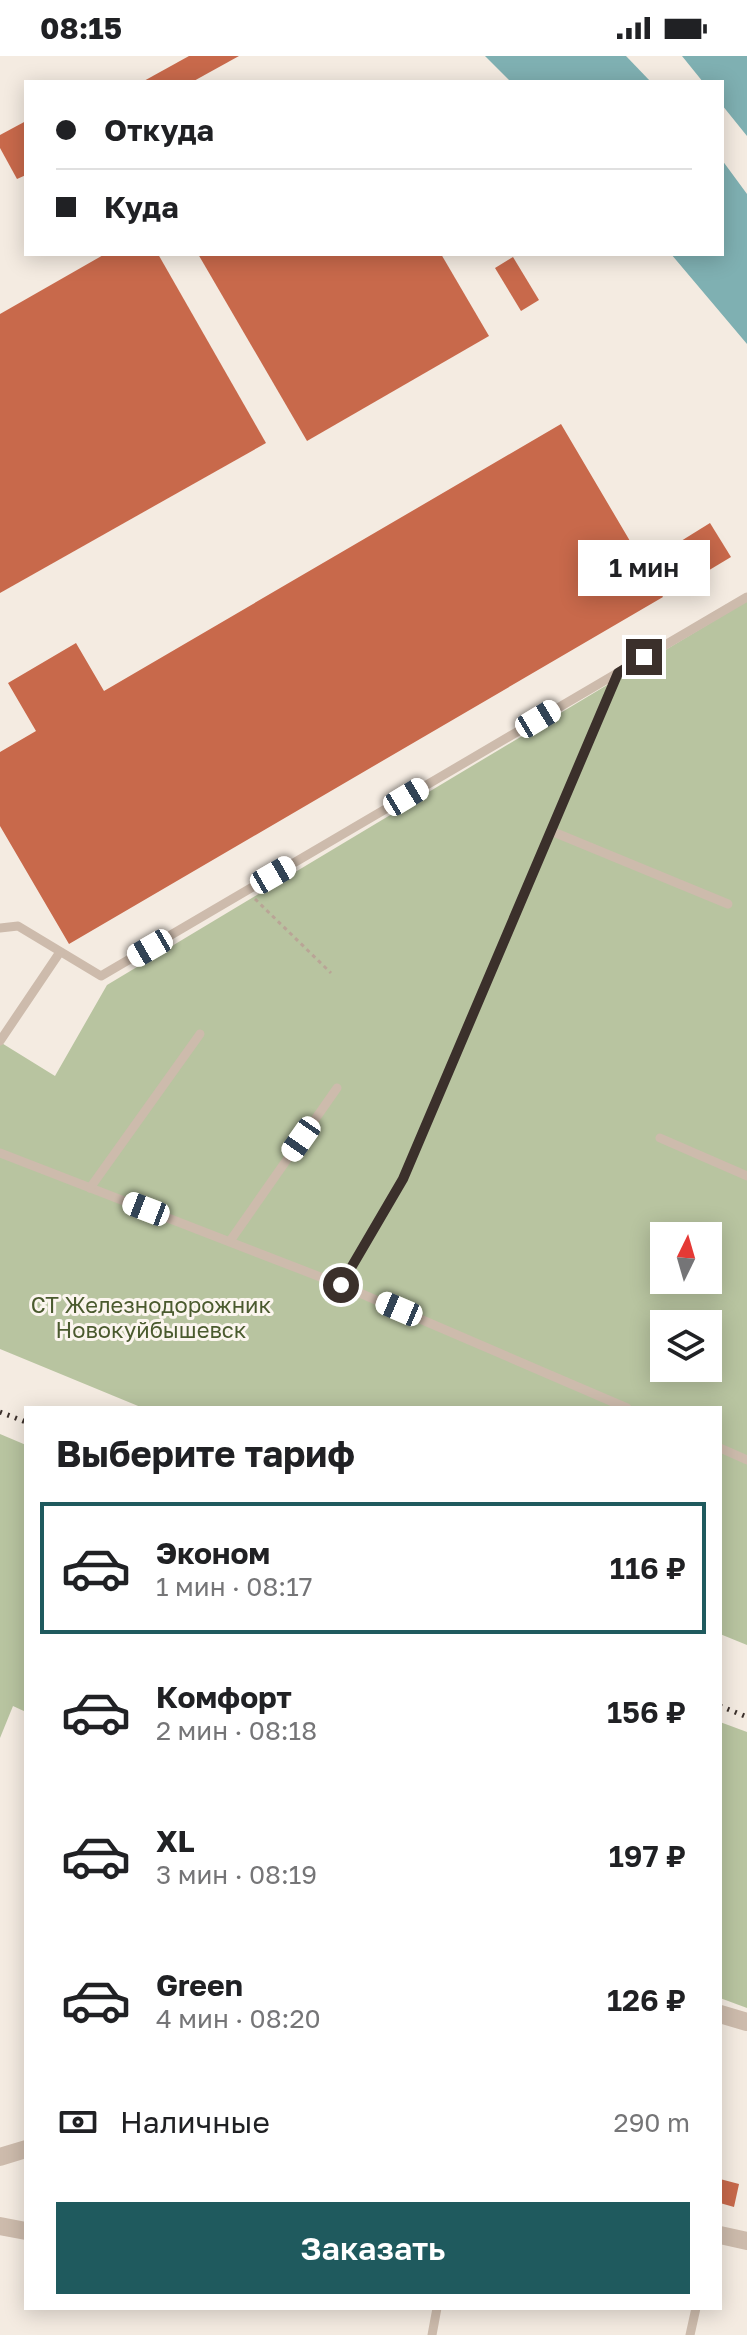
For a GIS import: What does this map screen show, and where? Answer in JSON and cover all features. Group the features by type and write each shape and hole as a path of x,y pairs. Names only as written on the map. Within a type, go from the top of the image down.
{"street":[{"path":"722,2015 747,2022"},
{"path":"0,2157 24,2150"},
{"path":"0,2226 24,2231"},
{"path":"722,2235 747,2241"}],"lane":[{"path":"0,928 18,926 101,976 747,597"},
{"path":"341,1285 403,1179 618,673"},
{"path":"551,831 728,904"},
{"path":"0,1041 60,952"},
{"path":"90,1188 200,1034"},
{"path":"230,1241 337,1088"},
{"path":"660,1138 747,1176"},
{"path":"0,1153 341,1285 622,1406"},
{"path":"722,1449 747,1460"},
{"path":"432,2335 437,2310"},
{"path":"690,2335 696,2310"}],"path":[{"path":"247,891 331,973"}],"green space":[{"name":"СТ Железнодорожник Новокуйбышевск","path":"747,601 747,1645 722,1635 722,1406 138,1406 0,1349 0,1042 55,1076 107,985"},
{"path":"0,1434 24,1444 24,1711 13,1706 0,1738"},
{"path":"722,1723 747,1732 747,2008 722,1999"}],"water":[{"path":"485,56 626,56 649,80 509,80"},
{"path":"682,56 747,56 747,136 724,107 724,80 701,80"},
{"path":"724,163 747,194 747,344 673,256 724,256"}],"building":[{"path":"189,56 239,56 196,80 146,80"},
{"path":"24,122 24,176 17,179 0,148 0,135"},
{"path":"102,256 159,256 266,443 0,593 0,314"},
{"path":"199,256 442,256 489,336 307,441"},
{"path":"513,257 539,300 521,311 495,268"},
{"path":"561,424 663,597 69,944 0,826 0,752 36,731 8,683 76,643 104,691"},
{"path":"710,523 731,557 701,575 681,541"},
{"path":"722,2180 739,2184 734,2207 722,2204"}],"railway":[{"path":"0,1412 24,1421"},
{"path":"722,1707 747,1717"}],"route":[{"path":"341,1285 403,1179 618,673 644,657"}]}
